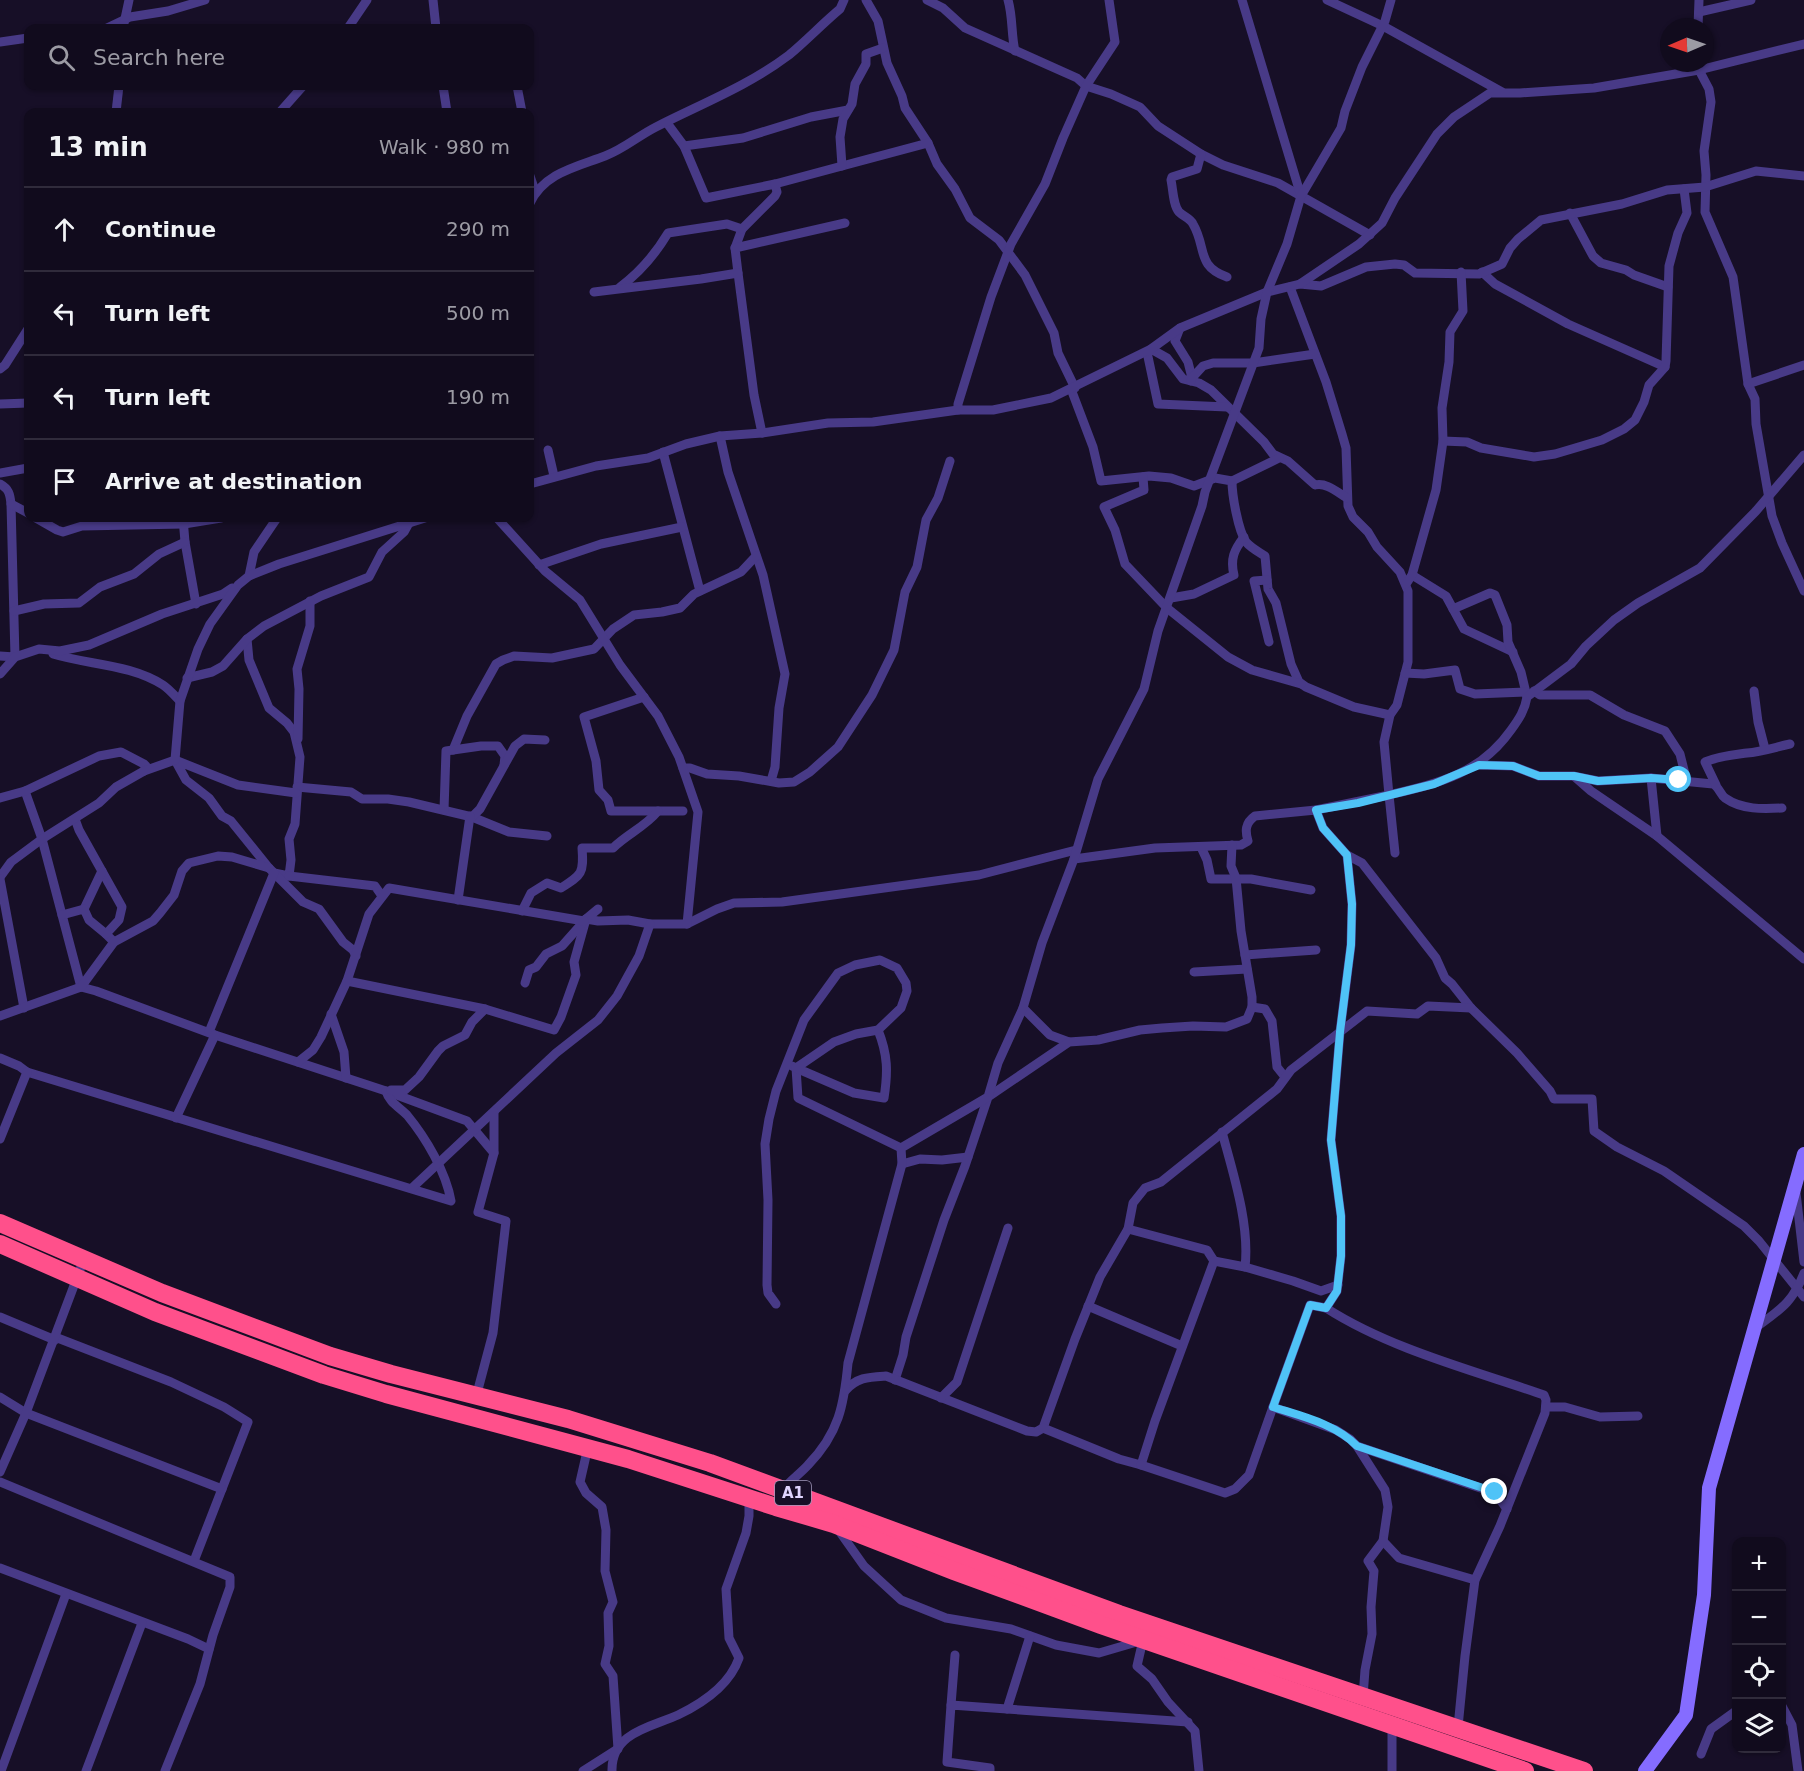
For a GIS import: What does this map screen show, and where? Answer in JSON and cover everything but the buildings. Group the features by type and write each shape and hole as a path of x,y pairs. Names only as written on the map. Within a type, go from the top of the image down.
{"highway":[{"name":"A1","path":"0,1223 162,1293 330,1356 476,1397 568,1419 634,1439 783,1489 1041,1586 1584,1771"},
{"name":"A1","path":"0,1244 155,1312 334,1378 386,1394 588,1447 776,1508 834,1524 954,1571 1143,1640 1525,1771"},
{"path":"628,1459 634,1439"}],"main road":[{"path":"1645,1771 1686,1715 1704,1595 1708,1488 1804,1154"}],"street":[{"path":"124,24 129,0"},
{"path":"124,24 144,13 178,9 205,0"},
{"path":"351,24 367,0"},
{"path":"433,0 436,24"},
{"path":"534,195 548,179 625,147 653,129 712,101 788,56 840,9 844,0"},
{"path":"866,0 878,21 889,69 905,108 928,143 937,164 955,189 970,218 993,234 1023,270 1040,303 1054,333 1058,353 1093,447 1100,479 1106,481 1143,477 1176,479 1194,486 1210,479 1232,481 1280,458"},
{"path":"927,0 943,8 965,28 1077,78 1086,86 1140,107 1158,126 1201,154 1222,165 1278,183 1370,235"},
{"path":"1008,0 1011,12 1011,37 1015,51"},
{"path":"958,410 991,297 1011,244 1045,184 1086,86 1115,42 1109,0"},
{"path":"1242,0 1301,196"},
{"path":"1327,0 1383,26 1503,93"},
{"path":"895,1380 906,1337 944,1220 968,1157 998,1063 1023,1008 1042,943 1075,854 1098,779 1144,689 1157,634 1210,479 1259,348 1261,319 1267,292 1287,244 1301,196 1341,128 1362,67 1383,26 1391,0"},
{"path":"1699,0 1699,18"},
{"path":"1699,12 1751,0"},
{"path":"0,42 24,39"},
{"path":"1714,64 1804,44"},
{"path":"842,166 840,137 843,119 852,104 855,84 866,64 866,54 883,48"},
{"path":"534,483 596,466 648,458 720,436 762,433 820,424 873,422 958,410 993,410 1041,402 1073,389 1149,350 1180,328 1267,292 1300,284 1359,244 1382,223 1395,198 1437,134 1454,117 1490,93 1594,88 1673,72"},
{"path":"1700,72 1709,89 1711,102 1704,145 1705,212 1733,277 1748,384 1755,399 1756,424 1772,516 1804,591"},
{"path":"116,108 119,90"},
{"path":"284,108 299,90"},
{"path":"444,90 446,108"},
{"path":"518,90 521,108"},
{"path":"684,146 743,138 811,117 848,110"},
{"path":"667,123 684,146 706,198 775,184 928,143"},
{"path":"1201,154 1197,169 1172,177 1174,198 1179,211 1194,225 1207,263 1215,272 1227,277"},
{"path":"1300,284 1321,286 1366,267 1395,264 1404,265 1415,273 1482,272 1502,264 1510,248 1541,220 1622,204 1658,192 1705,187 1756,171 1804,176"},
{"path":"762,433 754,395 735,248 742,229 775,196 777,192 775,184"},
{"path":"1443,441 1467,442 1481,448 1534,457 1555,454 1602,440 1624,429 1635,420 1649,385 1665,367 1669,267 1678,233 1687,213 1684,189"},
{"path":"1570,213 1593,256 1601,263 1626,270 1668,287"},
{"path":"735,248 845,223"},
{"path":"618,288 629,281 658,249 668,232 727,224 742,229"},
{"path":"1395,853 1384,742 1390,716 1397,705 1408,662 1409,580 1435,495 1443,441 1442,408 1449,362 1450,332 1463,311 1461,272"},
{"path":"1482,272 1495,284 1568,324 1665,367"},
{"path":"594,292 738,273"},
{"path":"1290,287 1326,382 1346,448 1347,498 1353,517 1368,532 1377,547 1409,580 1446,596 1464,629 1513,652"},
{"path":"1180,328 1175,341 1188,362 1191,379"},
{"path":"0,369 24,335"},
{"path":"1149,350 1167,358 1180,377 1191,379 1211,390 1264,442 1273,454 1288,461 1315,485 1320,483 1326,485 1347,498"},
{"path":"1149,350 1158,404 1227,406"},
{"path":"1191,379 1205,365 1213,363 1253,363 1315,354"},
{"path":"1748,384 1804,365"},
{"path":"0,404 24,403"},
{"path":"720,436 728,472 763,575 785,674 778,718 775,767 771,781"},
{"path":"548,450 554,476"},
{"path":"663,452 700,591"},
{"path":"1529,693 1571,664 1586,646 1614,620 1638,603 1700,568 1756,512 1804,455"},
{"path":"683,768 707,774 794,782 810,772 838,747 872,695 894,650 904,592 917,567 926,520 938,498 950,461"},
{"path":"0,473 24,469"},
{"path":"1143,477 1144,490 1104,507 1125,564 1167,608 1228,657 1252,670 1301,684 1354,707 1390,716"},
{"path":"1232,481 1232,495 1244,537 1249,545 1265,556 1269,591 1276,603 1291,664 1301,684"},
{"path":"0,484 6,487 10,494 11,504 15,657 0,674"},
{"path":"11,504 24,511"},
{"path":"42,522 63,532 82,526 164,522"},
{"path":"184,522 185,542 196,604"},
{"path":"249,576 254,552 274,522"},
{"path":"0,656 15,657 39,649 60,651 89,645 162,614 223,594 249,576 279,564 412,522"},
{"path":"501,522 540,565 580,600 620,665 658,716 683,768 698,812 687,924"},
{"path":"187,678 212,672 223,666 247,639 264,626 310,601 369,577 382,552 404,532 409,523"},
{"path":"540,565 602,544 682,527"},
{"path":"1171,598 1194,594 1234,575 1231,562 1235,550 1244,537"},
{"path":"14,611 44,604 79,603 100,587 134,574 159,554 185,542"},
{"path":"453,750 467,716 496,664 514,656 552,658 594,649 613,629 634,615 680,608 700,591 741,572 756,556"},
{"path":"1267,580 1254,581 1269,642"},
{"path":"238,585 210,624 187,678 180,701 175,760 186,780 209,798 222,816 231,821 271,871 303,902 319,909 356,956"},
{"path":"1453,609 1490,593 1495,596 1507,625 1508,642 1529,693 1526,706 1513,727 1479,765"},
{"path":"298,745 297,669 310,626 310,601"},
{"path":"247,639 248,656 269,708 287,723 294,732 298,745 300,757 295,824 289,839 291,860 289,876"},
{"path":"39,649 116,666 163,685 180,701"},
{"path":"1405,673 1424,674 1455,670 1460,689 1475,694 1590,695 1624,715 1665,731 1680,754 1687,782"},
{"path":"1754,691 1758,722 1765,749"},
{"path":"645,697 584,717 596,761 599,790 608,800 611,811 683,811"},
{"path":"444,810 446,751 498,746 524,739 545,740"},
{"path":"458,900 471,816 480,809 515,746 524,739"},
{"path":"1782,808 1761,810 1738,804 1722,796 1705,762 1716,757 1790,744"},
{"path":"498,746 506,756 504,765"},
{"path":"0,798 25,791 99,756 121,752 144,764 146,766 144,771"},
{"path":"24,1008 0,878 11,862 99,802 116,787 144,771 175,760 238,784 297,790 351,792 362,799 388,799 444,810 471,816 509,832 547,837"},
{"path":"298,1062 316,1046 347,981 369,914 389,888 585,920 687,924 734,903 782,902 979,875 1075,854 1241,845 1248,841 1245,830 1255,816 1316,810 1389,795 1434,784 1479,765 1513,766 1539,776 1574,776 1598,781 1651,778 1716,785"},
{"path":"1574,776 1591,791 1656,836 1804,959"},
{"path":"1651,778 1656,836"},
{"path":"25,791 42,839 81,987"},
{"path":"1316,810 1323,828 1347,855 1362,863 1436,958 1445,978 1471,1008 1517,1053 1550,1091 1554,1099 1592,1099 1594,1131 1617,1147 1664,1171 1744,1226 1759,1240 1801,1293"},
{"path":"522,911 531,893 547,883 561,888 582,872 582,848 613,848 621,840 647,824 658,812"},
{"path":"75,819 122,907 119,920 106,934"},
{"path":"1023,1008 1029,1017 1050,1035 1070,1042 1098,1040 1151,1029 1193,1026 1226,1027 1247,1019 1252,1007 1252,997 1246,969 1236,878 1231,866 1232,845"},
{"path":"1201,847 1208,860 1210,879 1236,878 1273,882 1311,890"},
{"path":"1326,1308 1333,1299 1338,1286 1342,1238 1331,1140 1340,1032 1351,945 1352,904 1347,855"},
{"path":"81,987 114,942 153,921 174,895 182,871 189,863 218,856 232,857 289,876 375,886 382,896"},
{"path":"62,915 84,909 102,871"},
{"path":"176,1118 212,1034 271,871"},
{"path":"84,909 89,920 114,942"},
{"path":"525,983 529,970 536,967 546,954 562,946 598,909"},
{"path":"347,981 485,1009 554,1030 576,975 574,962 585,920"},
{"path":"412,1188 556,1053 598,1020 617,996 639,956 650,924"},
{"path":"1245,955 1316,950"},
{"path":"776,1304 768,1293 767,1285 768,1200 765,1144 769,1119 791,1066 804,1020 838,973 855,965 880,960 897,968 908,991 901,1008 878,1030 856,1034 834,1042 791,1066"},
{"path":"1194,972 1246,969"},
{"path":"0,1016 81,987 96,991 212,1034 386,1091 467,1121 494,1153"},
{"path":"845,1391 863,1377 886,1376 1027,1431 1036,1432 1043,1428 1100,1277 1128,1229 1133,1203 1145,1188 1161,1182 1277,1089 1291,1070 1367,1011 1417,1014 1428,1006 1471,1008"},
{"path":"1252,1007 1265,1009 1272,1020 1277,1067 1285,1077"},
{"path":"386,1091 405,1090 419,1077 443,1046 465,1035 472,1022 485,1009"},
{"path":"331,1014 344,1052 346,1078"},
{"path":"791,1066 854,1093 884,1098 887,1076 886,1050 878,1030"},
{"path":"901,1148 988,1097 1070,1042"},
{"path":"0,1058 27,1072 451,1201 439,1163 408,1116 388,1097 386,1091"},
{"path":"791,1066 798,1098 901,1148"},
{"path":"0,1139 27,1072"},
{"path":"476,1397 493,1333 506,1221 478,1212 494,1153 494,1112"},
{"path":"1222,1132 1237,1186 1246,1253 1245,1267"},
{"path":"776,1508 783,1489 810,1464 837,1424 845,1391 848,1363 902,1164 901,1148"},
{"path":"902,1164 920,1159 942,1160 968,1157"},
{"path":"1795,1186 1804,1262"},
{"path":"941,1398 957,1382 1008,1228"},
{"path":"1128,1229 1207,1250 1214,1261 1245,1267 1321,1291 1338,1286"},
{"path":"0,1472 26,1413 84,1259"},
{"path":"1141,1465 1214,1261"},
{"path":"1754,1329 1801,1293 1804,1273"},
{"path":"1043,1428 1119,1459 1225,1493 1235,1490 1249,1475 1310,1305 1326,1308 1348,1322 1410,1348 1544,1395 1546,1407 1507,1509 1475,1580 1464,1656 1458,1727"},
{"path":"1088,1306 1182,1346"},
{"path":"0,1317 171,1382 246,1419 248,1425 194,1561"},
{"path":"0,1396 26,1413 222,1489"},
{"path":"1273,1407 1336,1430 1350,1439 1357,1446 1385,1490 1388,1507 1383,1541 1368,1561 1374,1571 1371,1607 1372,1634 1365,1670 1363,1697"},
{"path":"1546,1407 1565,1407 1600,1416 1638,1416"},
{"path":"1357,1446 1495,1492 1507,1509"},
{"path":"588,1447 579,1482 586,1493 602,1507 606,1530 605,1571 613,1602 608,1613 609,1646 605,1664 613,1676 618,1749"},
{"path":"0,1482 230,1577 226,1601 209,1649 200,1684 165,1771"},
{"path":"612,1771 612,1764 621,1743 644,1727 678,1715 694,1705 718,1689 735,1670 739,1658 729,1638 726,1589 746,1533 749,1498"},
{"path":"834,1524 864,1566 901,1600 946,1618 1011,1629 1056,1645 1099,1653 1143,1640 1137,1666 1152,1678 1168,1702 1195,1731 1199,1771"},
{"path":"1383,1541 1400,1558 1475,1580"},
{"path":"0,1568 209,1649"},
{"path":"1,1771 66,1594"},
{"path":"86,1771 142,1623"},
{"path":"1007,1709 1030,1636"},
{"path":"955,1654 946,1766 990,1768 990,1771"},
{"path":"951,1705 1188,1722"},
{"path":"1786,1714 1792,1725 1798,1771"},
{"path":"1701,1754 1711,1730 1732,1715"},
{"path":"1392,1724 1392,1771"},
{"path":"583,1771 618,1749"}],"route":[{"path":"1495,1492 1357,1446 1336,1430 1273,1407 1310,1305 1326,1308 1337,1291 1341,1256 1341,1216 1331,1140 1340,1032 1351,945 1352,904 1347,855 1323,828 1316,810 1358,803 1434,784 1479,765 1513,766 1539,776 1574,776 1598,781 1651,778 1679,780"}]}
